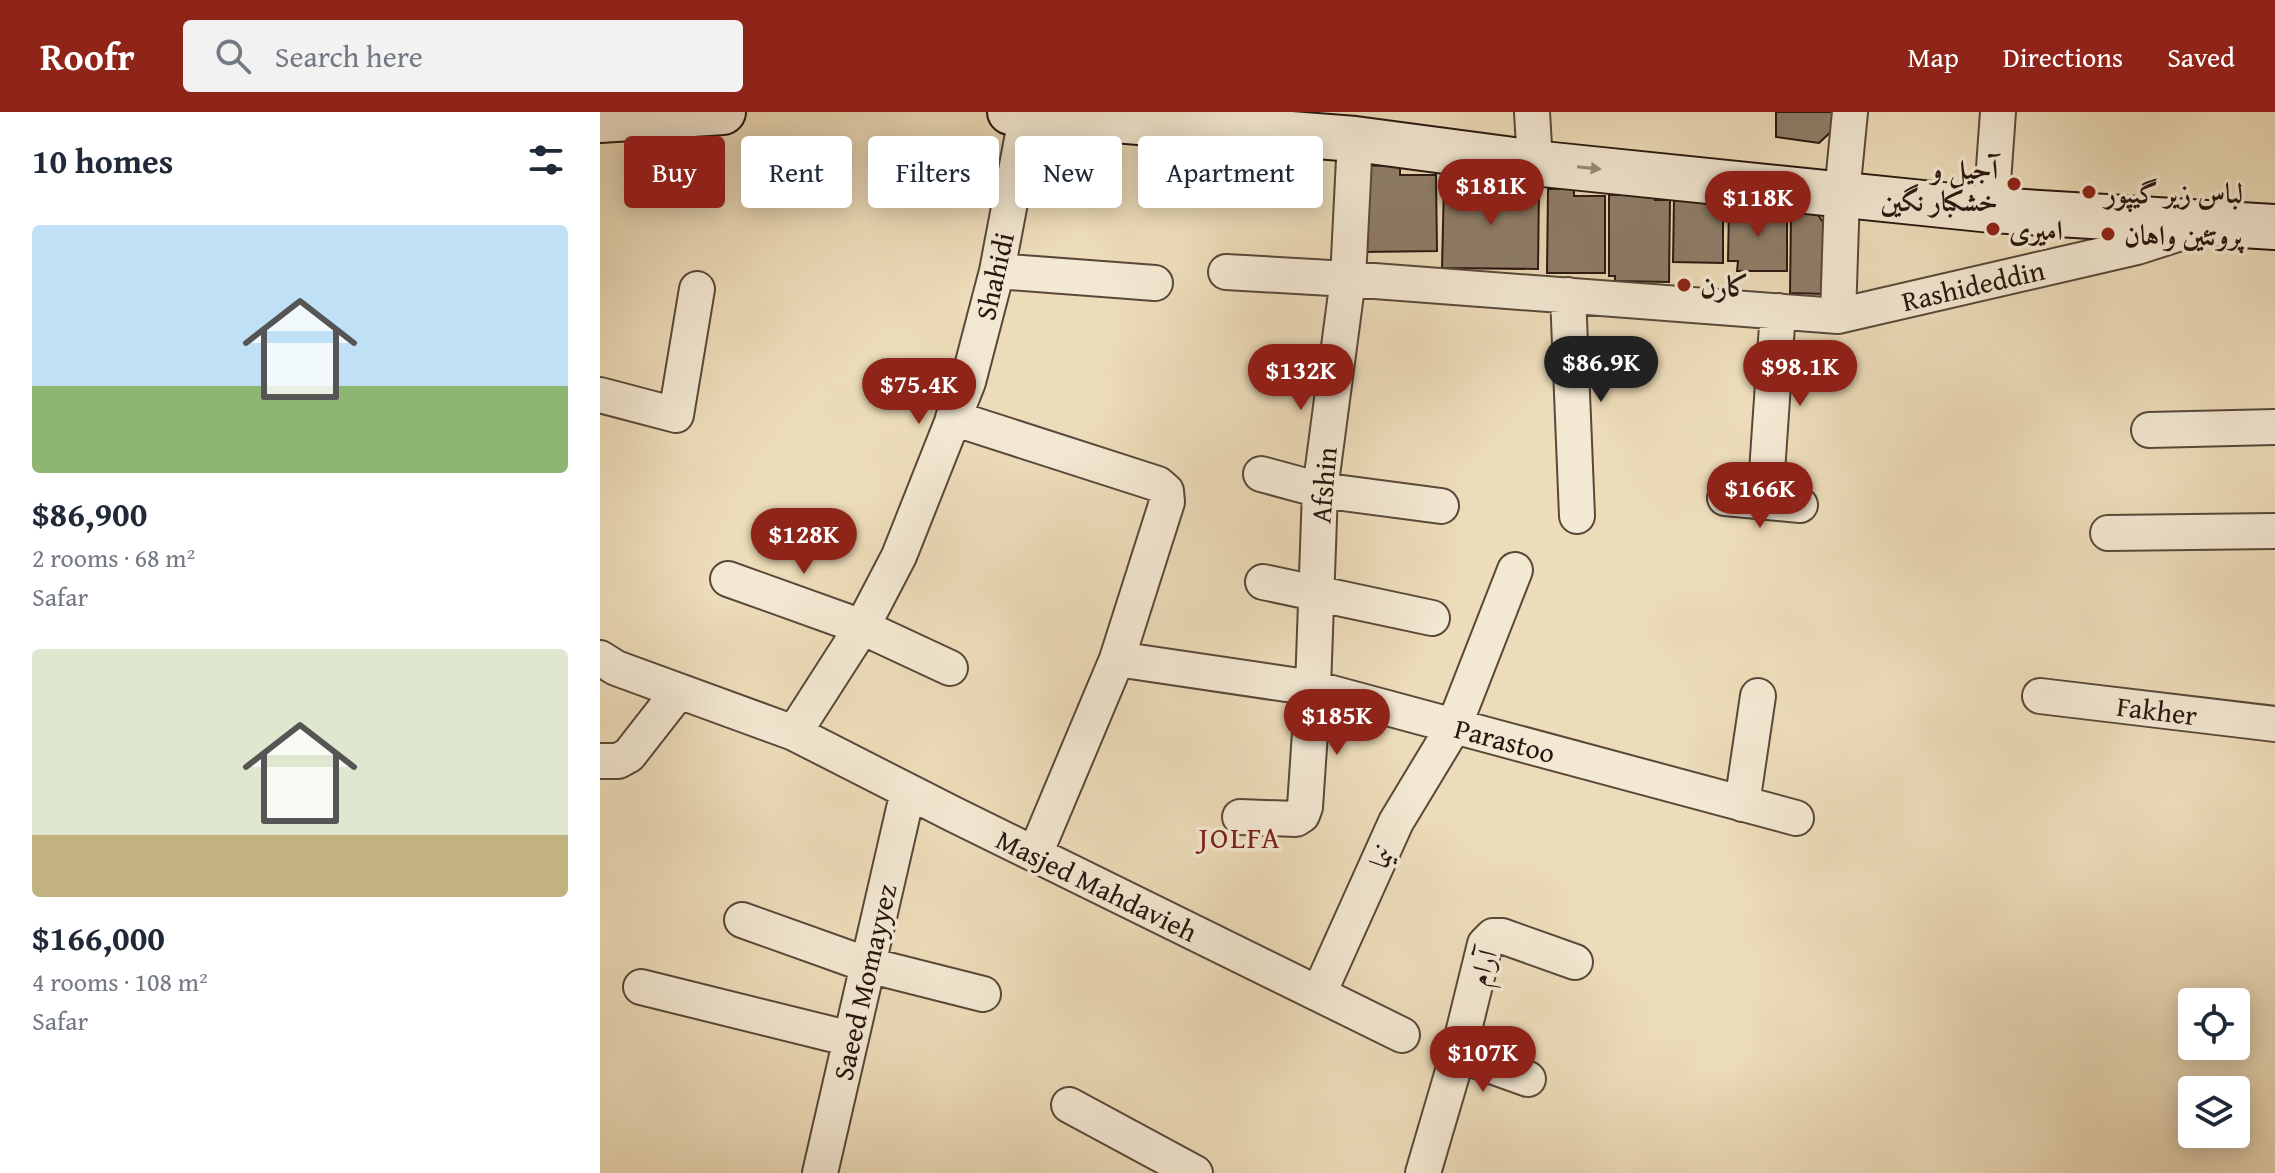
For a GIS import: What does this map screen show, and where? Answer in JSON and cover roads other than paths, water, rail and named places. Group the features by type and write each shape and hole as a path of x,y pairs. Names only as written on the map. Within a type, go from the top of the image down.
{"street":[{"path":"600,120 723,112"},
{"path":"1532,112 1535,163"},
{"path":"1838,316 1842,194 1850,112"},
{"path":"1991,210 1998,112"},
{"path":"1018,113 1355,139 1535,163 1991,210 2275,227"},
{"name":"Shahidi","path":"794,733 862,627 899,556 968,382 997,271 1018,113"},
{"name":"Afshin","path":"1240,817 1296,819 1305,807 1320,490 1348,279 1355,139"},
{"name":"Rashideddin","path":"1226,272 1838,316 2137,247 2211,223"},
{"path":"997,271 1155,283"},
{"path":"600,395 676,415 697,289"},
{"path":"1568,295 1577,516"},
{"path":"1765,501 1778,311"},
{"path":"953,418 1158,484 1166,491 1167,502 1117,659 1035,854"},
{"path":"2149,430 2275,427"},
{"path":"1261,474 1320,490 1441,506"},
{"path":"1725,498 1800,505"},
{"path":"2108,533 2275,531"},
{"name":"نیما","path":"1319,993 1396,822 1454,726 1515,570"},
{"path":"728,579 862,627 950,668"},
{"path":"1263,582 1432,618"},
{"name":"Masjed Mahdavieh","path":"600,658 616,668 794,733 1402,1035"},
{"name":"Parastoo","path":"1117,659 1313,688 1796,818"},
{"path":"600,761 618,761 629,755 679,691"},
{"path":"1742,804 1758,696"},
{"name":"Fakher","path":"2040,696 2275,724"},
{"name":"Saeed Momayyez","path":"820,1173 908,791"},
{"path":"742,920 868,965 983,994"},
{"name":"آرام","path":"1423,1173 1458,1054 1485,944 1493,936 1502,936 1575,962"},
{"path":"641,987 851,1039"},
{"path":"1458,1054 1528,1079"},
{"path":"1069,1105 1195,1173"}],"place":[{"name":"آجیل و خشکبار نگین","path":"2014,184"},
{"name":"لباس زیر گیپور","path":"2089,192"},
{"name":"امیری","path":"1993,229"},
{"name":"پروتئین واهان","path":"2108,234"},
{"name":"کارن","path":"1684,285"}],"district":[{"name":"JOLFA","path":"1240,837"}]}
